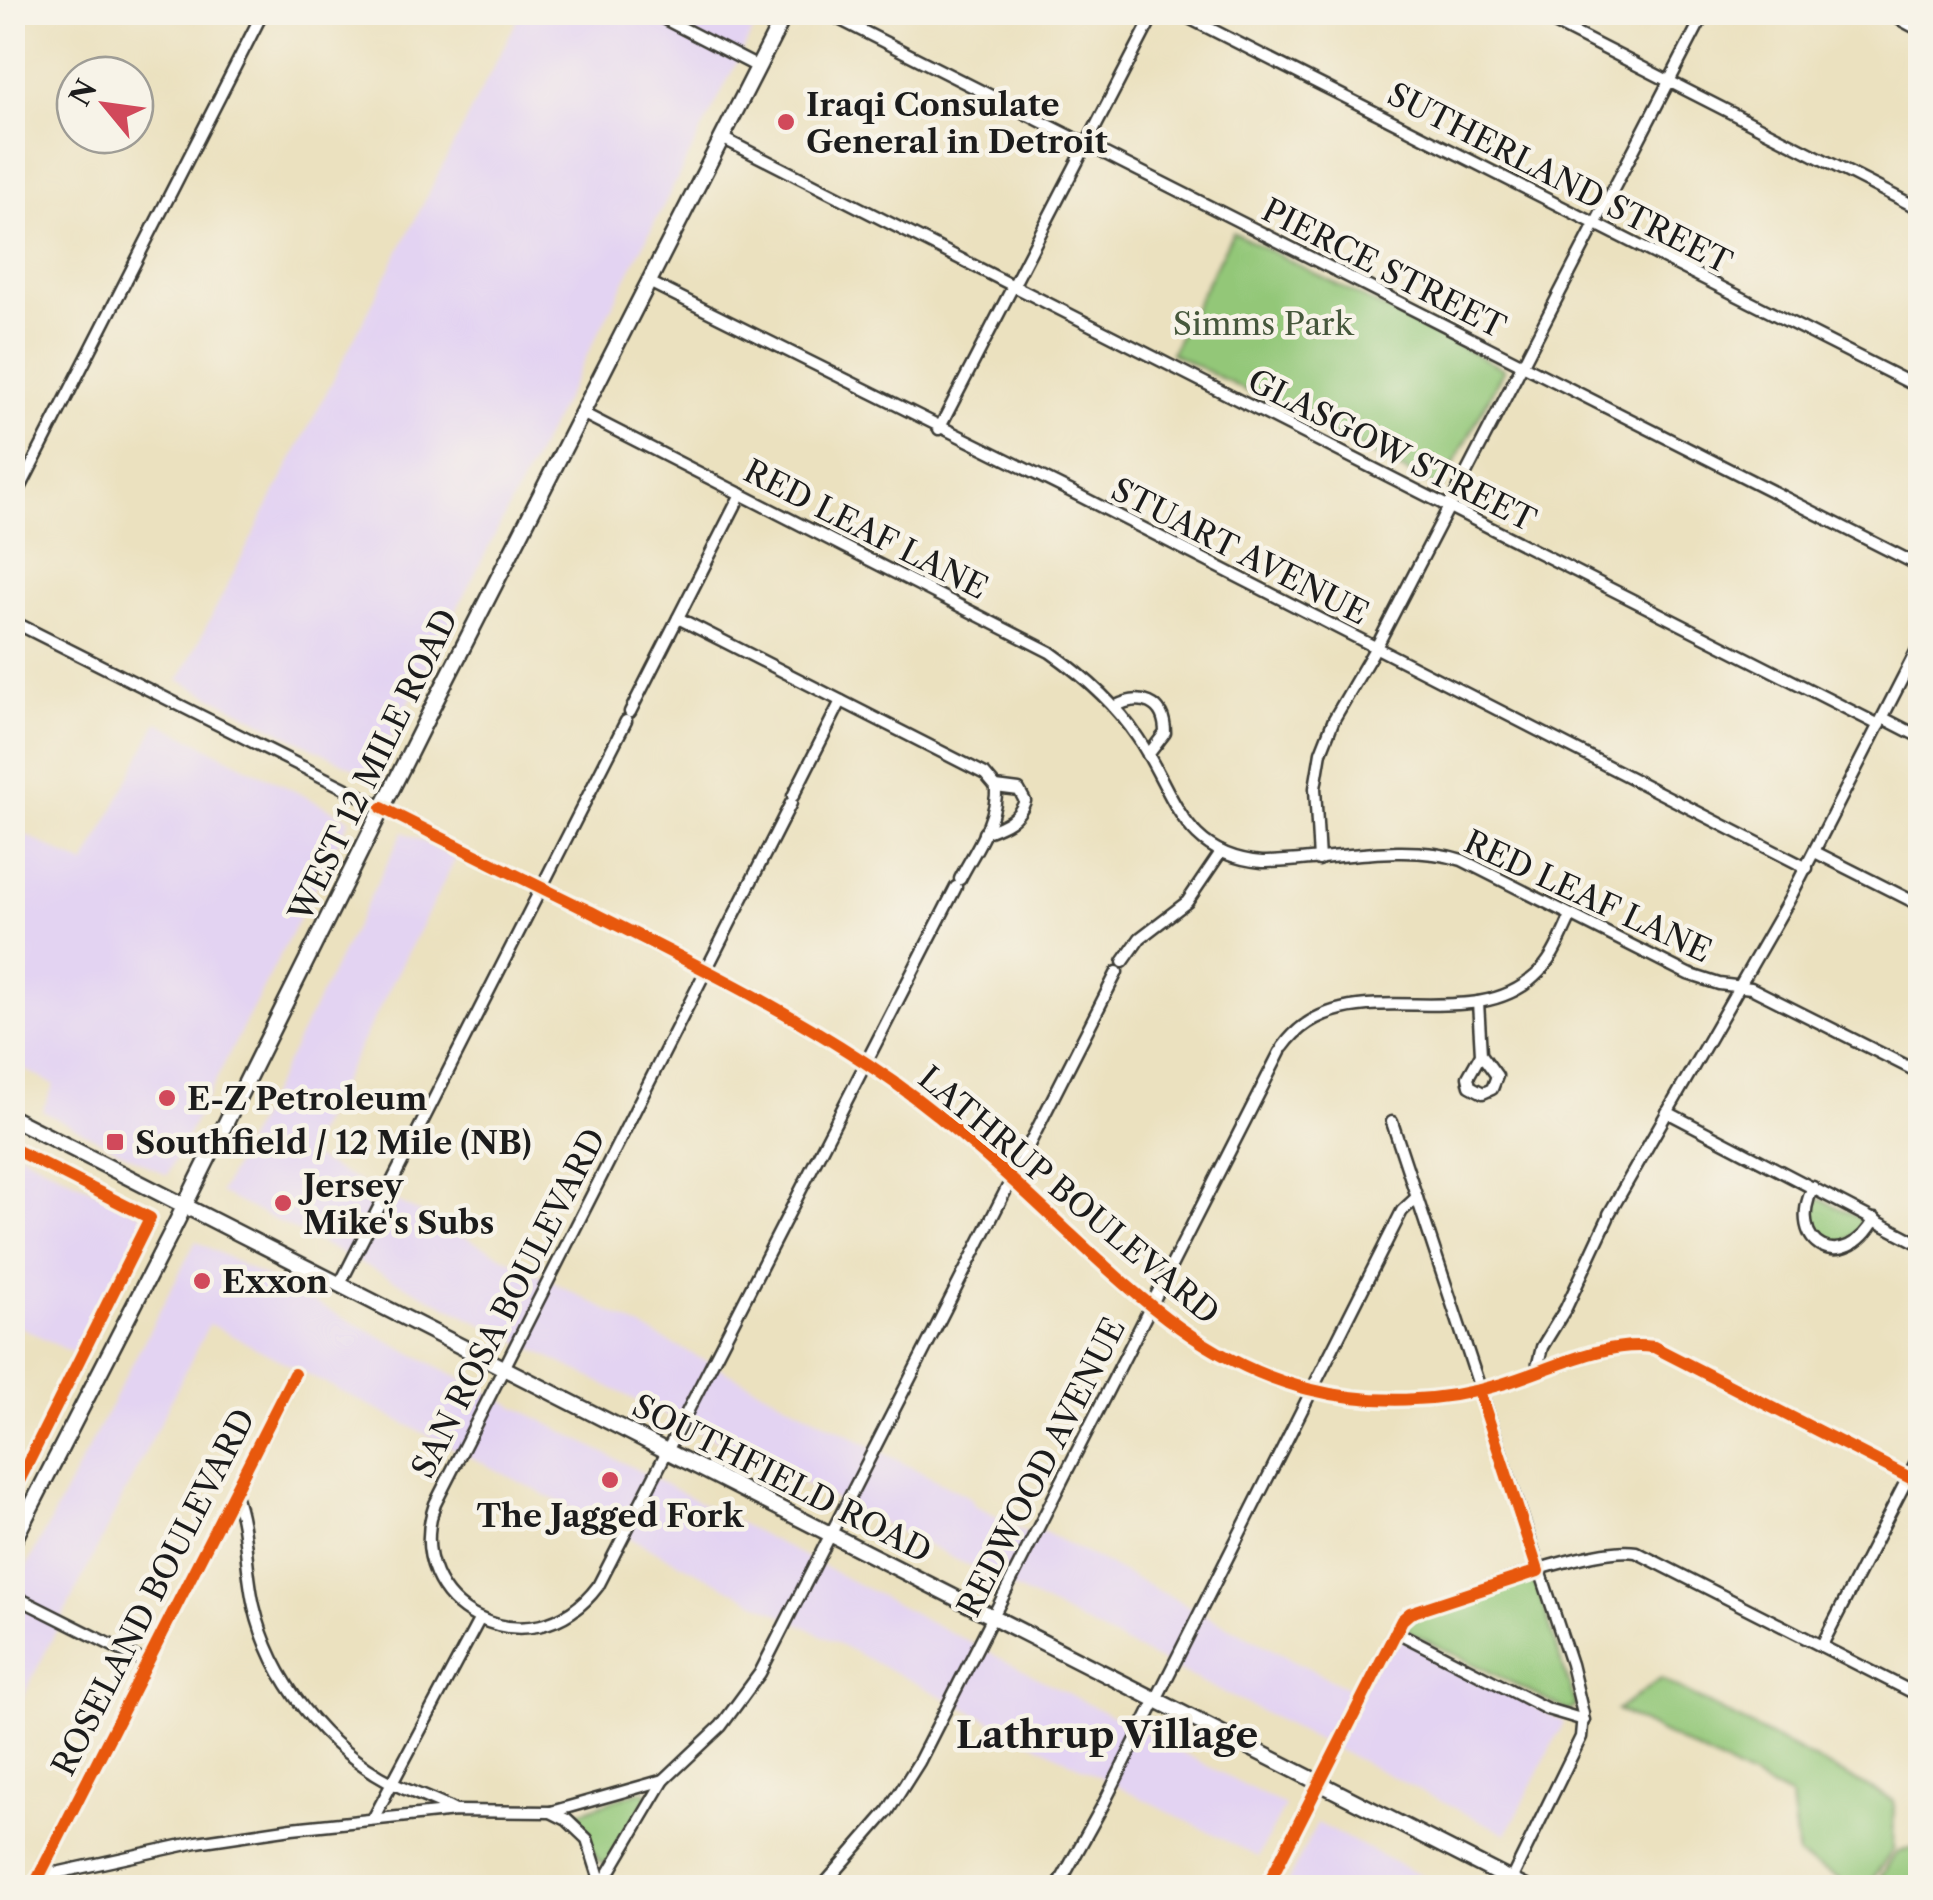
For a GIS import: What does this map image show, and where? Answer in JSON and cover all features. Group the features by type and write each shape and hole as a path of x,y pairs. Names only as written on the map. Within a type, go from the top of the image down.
{"main road":[{"name":"WEST 12 MILE ROAD","path":"12,1544 786,12"},
{"name":"SOUTHFIELD ROAD","path":"12,1118 1320,1782 1509,1884 1526,1888"}],"street":[{"path":"12,504 263,12"},
{"path":"652,12 758,67"},
{"name":"PIERCE STREET","path":"825,12 1920,566"},
{"path":"939,429 1155,12"},
{"name":"SUTHERLAND STREET","path":"1177,12 1920,388"},
{"path":"1532,12 1920,209"},
{"path":"1319,860 1315,788 1321,752 1334,719 1375,650 1704,12"},
{"path":"1886,12 1920,30"},
{"name":"GLASGOW STREET","path":"722,138 1448,507 1881,722 1920,737"},
{"name":"STUART AVENUE","path":"648,282 1078,496 1806,868"},
{"name":"RED LEAF LANE","path":"582,413 1039,644 1082,676 1114,707 1148,755 1185,823 1207,846 1262,862 1435,853 1477,866 1688,974 1719,984 1752,988 1920,1073"},
{"path":"340,1284 742,494"},
{"path":"678,618 985,774 996,786 1019,790 1024,800 1020,812 1006,824 984,833"},
{"name":"LATHRUP BOULEVARD","path":"12,622 705,969 791,1016 865,1062 938,1117 1150,1308 1219,1356 1312,1390 1413,1400 1479,1390 1637,1345 1654,1347 1920,1483"},
{"path":"1536,1372 1542,1347 1566,1308 1608,1216 1815,852 1920,644"},
{"path":"1114,707 1138,700 1160,710 1165,733 1148,755"},
{"name":"SAN ROSA BOULEVARD","path":"478,1620 456,1602 436,1575 430,1554 429,1524 440,1493 841,701"},
{"path":"373,1819 478,1620 504,1627 538,1627 568,1615 598,1586 984,833 994,808 996,786"},
{"path":"600,1886 664,1780 721,1726 748,1692 1120,967 1140,938 1187,902 1220,852"},
{"path":"1815,852 1920,905"},
{"name":"REDWOOD AVENUE","path":"821,1888 905,1786 1281,1050 1294,1032 1310,1019 1336,1010 1478,1002 1509,993 1538,974 1554,952 1571,916"},
{"path":"1478,1002 1482,1054"},
{"path":"1667,1112 1920,1244"},
{"path":"1392,1122 1570,1664 1584,1720 1578,1747 1509,1884"},
{"path":"1813,1188 1803,1214 1804,1226 1824,1248 1853,1246 1864,1238 1875,1219"},
{"path":"1057,1888 1402,1211 1417,1197"},
{"name":"ROSELAND BOULEVARD","path":"33,1888 294,1374"},
{"path":"1822,1646 1920,1454"},
{"path":"234,1492 241,1511 255,1610 265,1644 303,1708 342,1748 392,1783 456,1811"},
{"path":"1266,1888 1396,1632 1410,1614 1538,1571 1620,1549 1636,1552 1920,1696"},
{"path":"12,1594 147,1664"},
{"path":"1396,1632 1547,1708 1584,1720"},
{"path":"42,1870 56,1873 197,1842 373,1819 456,1811 551,1812 664,1780"},
{"path":"551,1812 567,1820 587,1839 600,1886"}],"shaded area":[{"path":"521,13 762,13 371,777 179,680"},
{"path":"158,722 350,819 167,1175 42,1111 54,1085 13,1063 12,828 85,865"},
{"path":"403,832 456,858 305,1154 971,1498 974,1505 1029,1534 1033,1526 1359,1694 1391,1632 1564,1722 1507,1834 220,1193"},
{"path":"12,1149 148,1218 79,1356 13,1323"},
{"path":"196,1241 1285,1806 1258,1857 209,1324 13,1717 13,1593"},
{"path":"1317,1823 1444,1887 1285,1887"}],"green space":[{"name":"Simms Park","path":"1233,232 1504,369 1441,489 1171,353"},
{"path":"1821,1199 1859,1218 1863,1222 1861,1230 1844,1243 1821,1236 1813,1226 1811,1212 1813,1203"},
{"path":"1526,1581 1537,1586 1576,1706 1569,1711 1411,1633 1405,1625 1413,1618"},
{"path":"1661,1679 1894,1801 1893,1850 1867,1887 1855,1887 1798,1857 1791,1798 1617,1710"},
{"path":"639,1791 646,1792 648,1799 607,1863 600,1863 574,1814"},
{"path":"1920,1845 1920,1887 1874,1887 1896,1853"}],"cycle path":[{"path":"382,808 704,969 857,1057 961,1134 1148,1304 1207,1346 1272,1378 1356,1398 1430,1398 1478,1390 1596,1352 1654,1347 1920,1483"},
{"path":"12,1148 150,1218 12,1495"},
{"path":"33,1888 294,1374"},
{"path":"1266,1888 1402,1620 1410,1613 1538,1571 1479,1391"}],"place":[{"name":"Iraqi Consulate General in Detroit","path":"786,122"},
{"name":"E-Z Petroleum","path":"167,1098"},
{"name":"Southfield / 12 Mile (NB)","path":"115,1142"},
{"name":"Jersey Mike's Subs","path":"283,1203"},
{"name":"Exxon","path":"202,1281"},
{"name":"The Jagged Fork","path":"610,1480"}],"district":[{"name":"Lathrup Village","path":"1107,1734"}]}
